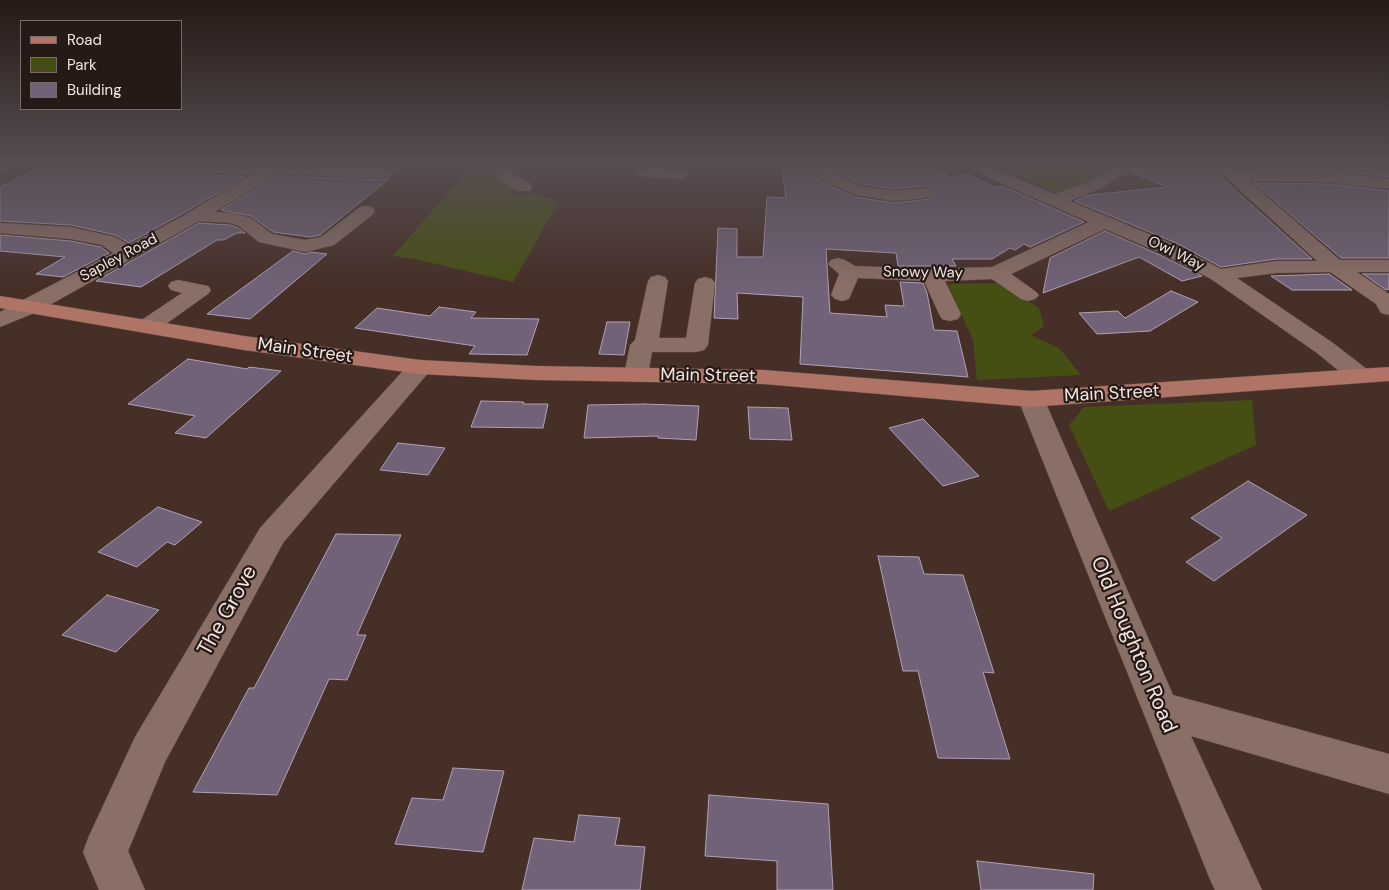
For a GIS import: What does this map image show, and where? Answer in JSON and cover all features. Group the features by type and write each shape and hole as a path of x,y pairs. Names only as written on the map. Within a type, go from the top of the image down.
{"main road":[{"name":"Main Street","path":"0,302 244,343 420,367 537,373 763,377 1031,399 1389,374"}],"street":[{"name":"Sapley Road","path":"0,320 31,306 216,205"},
{"name":"Owl Way","path":"1067,205 1168,249 1218,275 1325,348 1359,375"},
{"path":"1266,205 1334,266 1384,300 1389,308"},
{"path":"197,216 232,218 246,222 266,238 305,246 327,241 366,211"},
{"name":"Snowy Way","path":"842,295 844,268 932,275 996,273 1106,221"},
{"path":"0,228 71,233 108,242 120,250 131,251"},
{"path":"1218,275 1276,267 1389,266"},
{"path":"996,273 1028,295"},
{"path":"932,275 950,314"},
{"path":"646,345 658,281"},
{"path":"636,375 642,345 696,345 706,283"},
{"path":"148,326 201,290 178,286"},
{"name":"The Grove","path":"122,890 105,852 149,751 271,536 420,367"},
{"name":"Old Houghton Road","path":"1031,399 1160,709 1239,890"},
{"path":"1160,709 1389,774"}],"green space":[{"path":"437,205 557,205 513,282 415,259 393,256"},
{"path":"998,283 1039,308 1044,326 1031,335 1060,349 1081,375 977,380 973,340 948,284"},
{"path":"1252,400 1256,445 1109,511 1069,425 1084,407"}],"building":[{"path":"0,205 198,205 129,243 115,235 71,225 0,221"},
{"path":"230,205 357,205 320,235 310,237 273,232 251,216 221,210"},
{"path":"766,205 1044,205 1084,222 1030,247 1024,244 1015,250 1010,248 992,259 952,259 956,266 898,266 896,253 826,249 830,313 887,317 885,305 904,306 900,282 923,283 927,293 934,330 957,331 968,377 800,364 803,297 737,293 738,319 714,318 718,228 737,229 737,257 763,257"},
{"path":"1083,205 1251,205 1312,259 1276,259 1221,267 1176,243"},
{"path":"1279,205 1389,205 1389,258 1341,258"},
{"path":"199,223 230,225 245,233 237,233 223,240 217,240 141,287 96,281"},
{"path":"1105,231 1202,276 1182,281 1139,257 1043,293 1050,258"},
{"path":"0,235 71,241 101,247 109,253 63,277 36,274 65,257 0,251"},
{"path":"293,251 305,254 311,252 327,254 250,319 207,314"},
{"path":"1329,274 1352,290 1292,290 1271,276"},
{"path":"1363,274 1389,274 1389,289 1386,290"},
{"path":"1171,291 1198,302 1150,331 1097,334 1079,313 1118,311 1125,318"},
{"path":"439,307 476,312 471,318 539,319 527,355 469,354 475,346 355,328 377,308 430,316"},
{"path":"607,322 630,322 624,355 599,354"},
{"path":"188,359 247,369 249,367 281,371 206,438 175,433 195,416 128,404"},
{"path":"481,401 548,404 543,428 471,427"},
{"path":"645,404 699,406 696,440 658,438 658,436 584,438 588,405"},
{"path":"748,407 788,408 792,440 750,439"},
{"path":"923,419 979,476 943,486 889,428"},
{"path":"398,443 445,448 428,475 380,470"},
{"path":"1248,481 1307,515 1214,581 1186,562 1222,538 1191,518"},
{"path":"158,507 202,522 175,545 167,542 137,567 98,552"},
{"path":"336,534 401,535 357,635 366,635 347,680 329,679 277,795 193,792 249,688 254,688"},
{"path":"878,556 919,557 924,574 963,575 994,673 983,672 1010,759 938,758 918,671 903,671"},
{"path":"107,595 159,610 116,652 62,635"},
{"path":"453,768 504,771 483,852 395,844 412,798 443,800"},
{"path":"709,795 828,804 833,890 777,890 777,861 705,856"},
{"path":"579,815 620,818 615,845 645,847 640,890 522,890 534,838 574,842"},
{"path":"977,861 1094,874 1093,890 981,890"}]}
